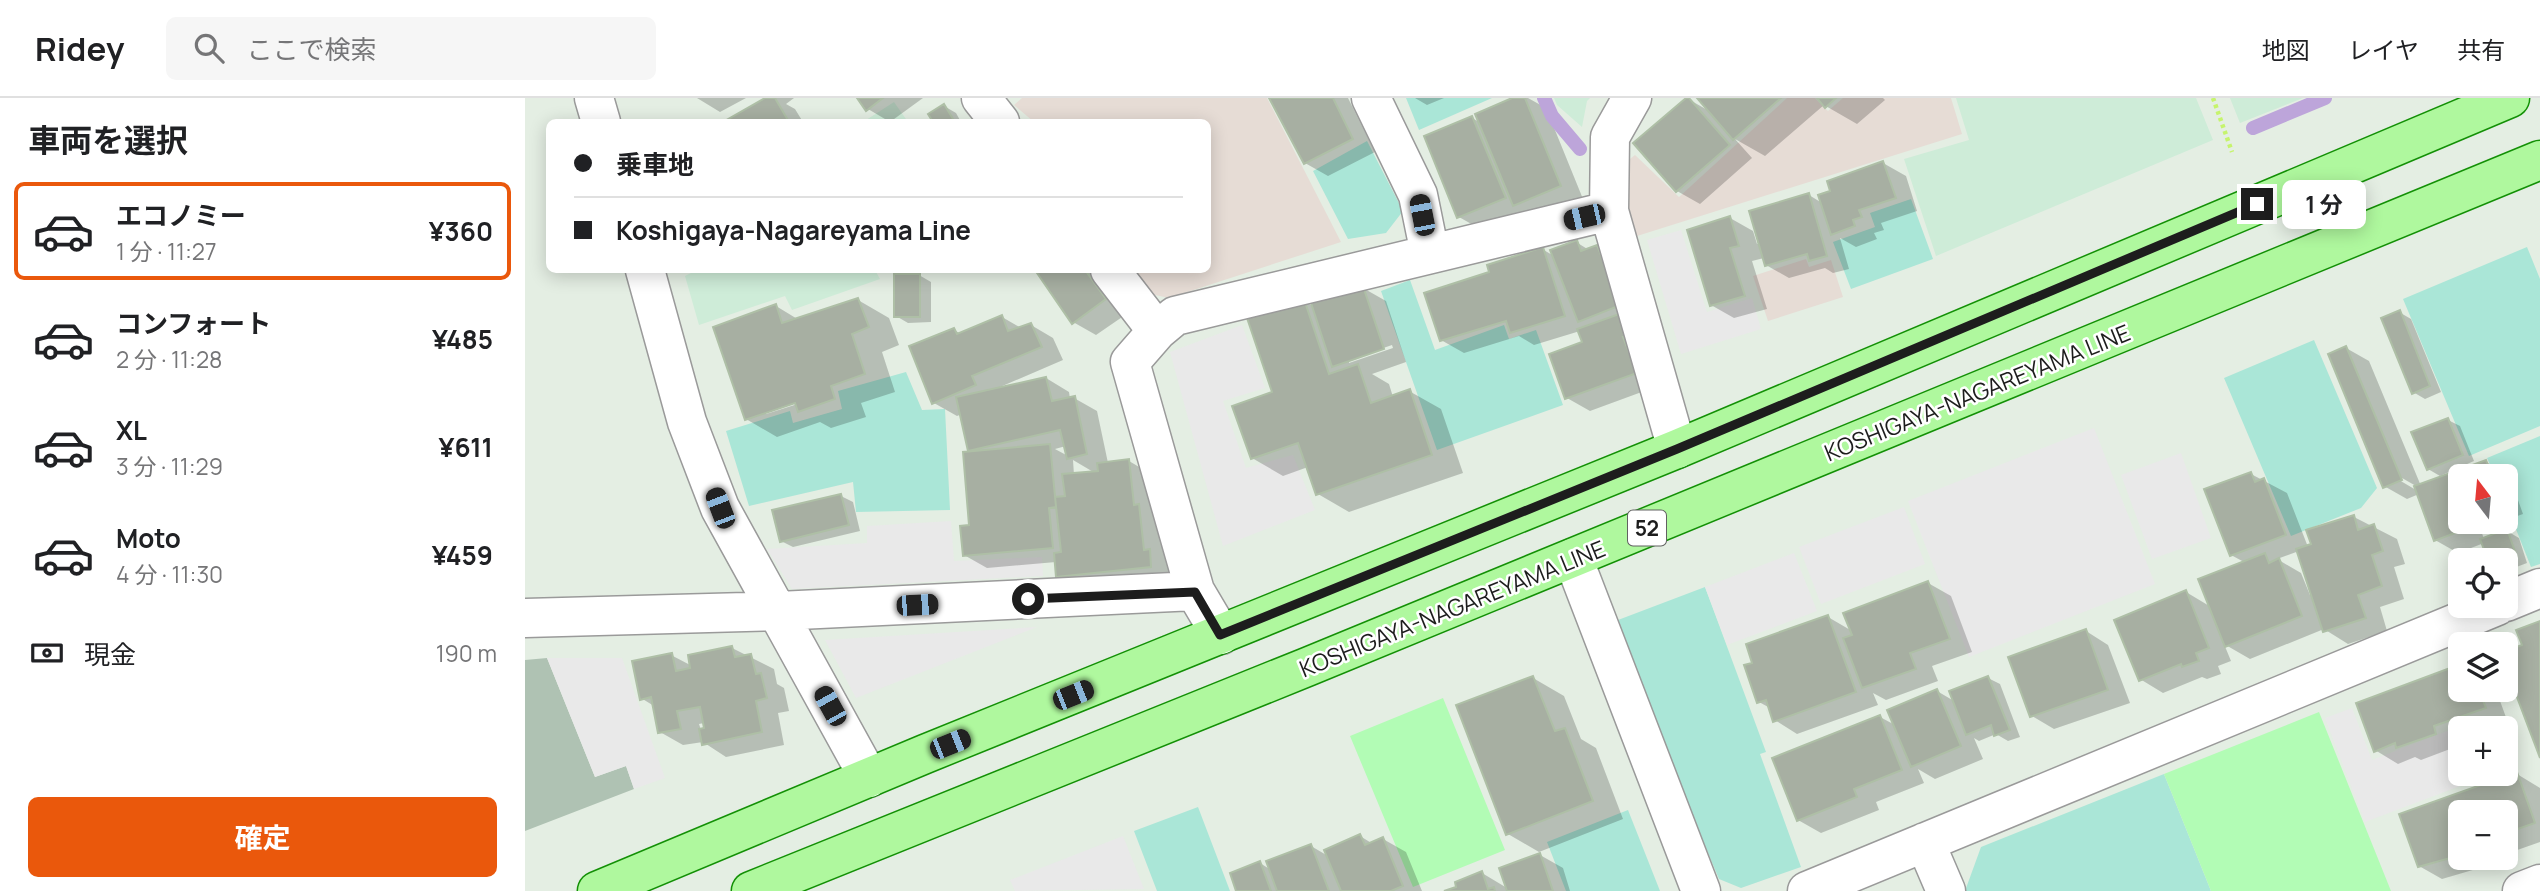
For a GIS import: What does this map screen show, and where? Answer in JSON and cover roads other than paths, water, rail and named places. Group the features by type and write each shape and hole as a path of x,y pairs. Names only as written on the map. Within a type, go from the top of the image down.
{"main road":[{"path":"597,891 1677,449 2510,98"},
{"name":"KOSHIGAYA-NAGAREYAMA LINE","path":"751,891 1573,558 2540,160"}],"street":[{"path":"594,98 600,119"},
{"path":"981,98 998,119"},
{"path":"1371,98 1419,195 1430,254"},
{"path":"1632,98 1610,136 1609,211 1677,449"},
{"path":"1220,635 1195,592 1131,362 1157,331 1175,316 1609,211"},
{"path":"646,273 687,422 720,508 870,778"},
{"path":"1112,273 1157,331"},
{"path":"1573,558 1701,891"},
{"path":"2518,597 2540,588"},
{"path":"525,618 778,611 1195,592"},
{"path":"1807,891 2468,618"},
{"path":"1925,842 1946,891"},
{"path":"2522,891 2540,884"}],"waterway":[{"path":"1544,98 1552,116 1580,149"},
{"path":"2253,128 2325,98"}]}
